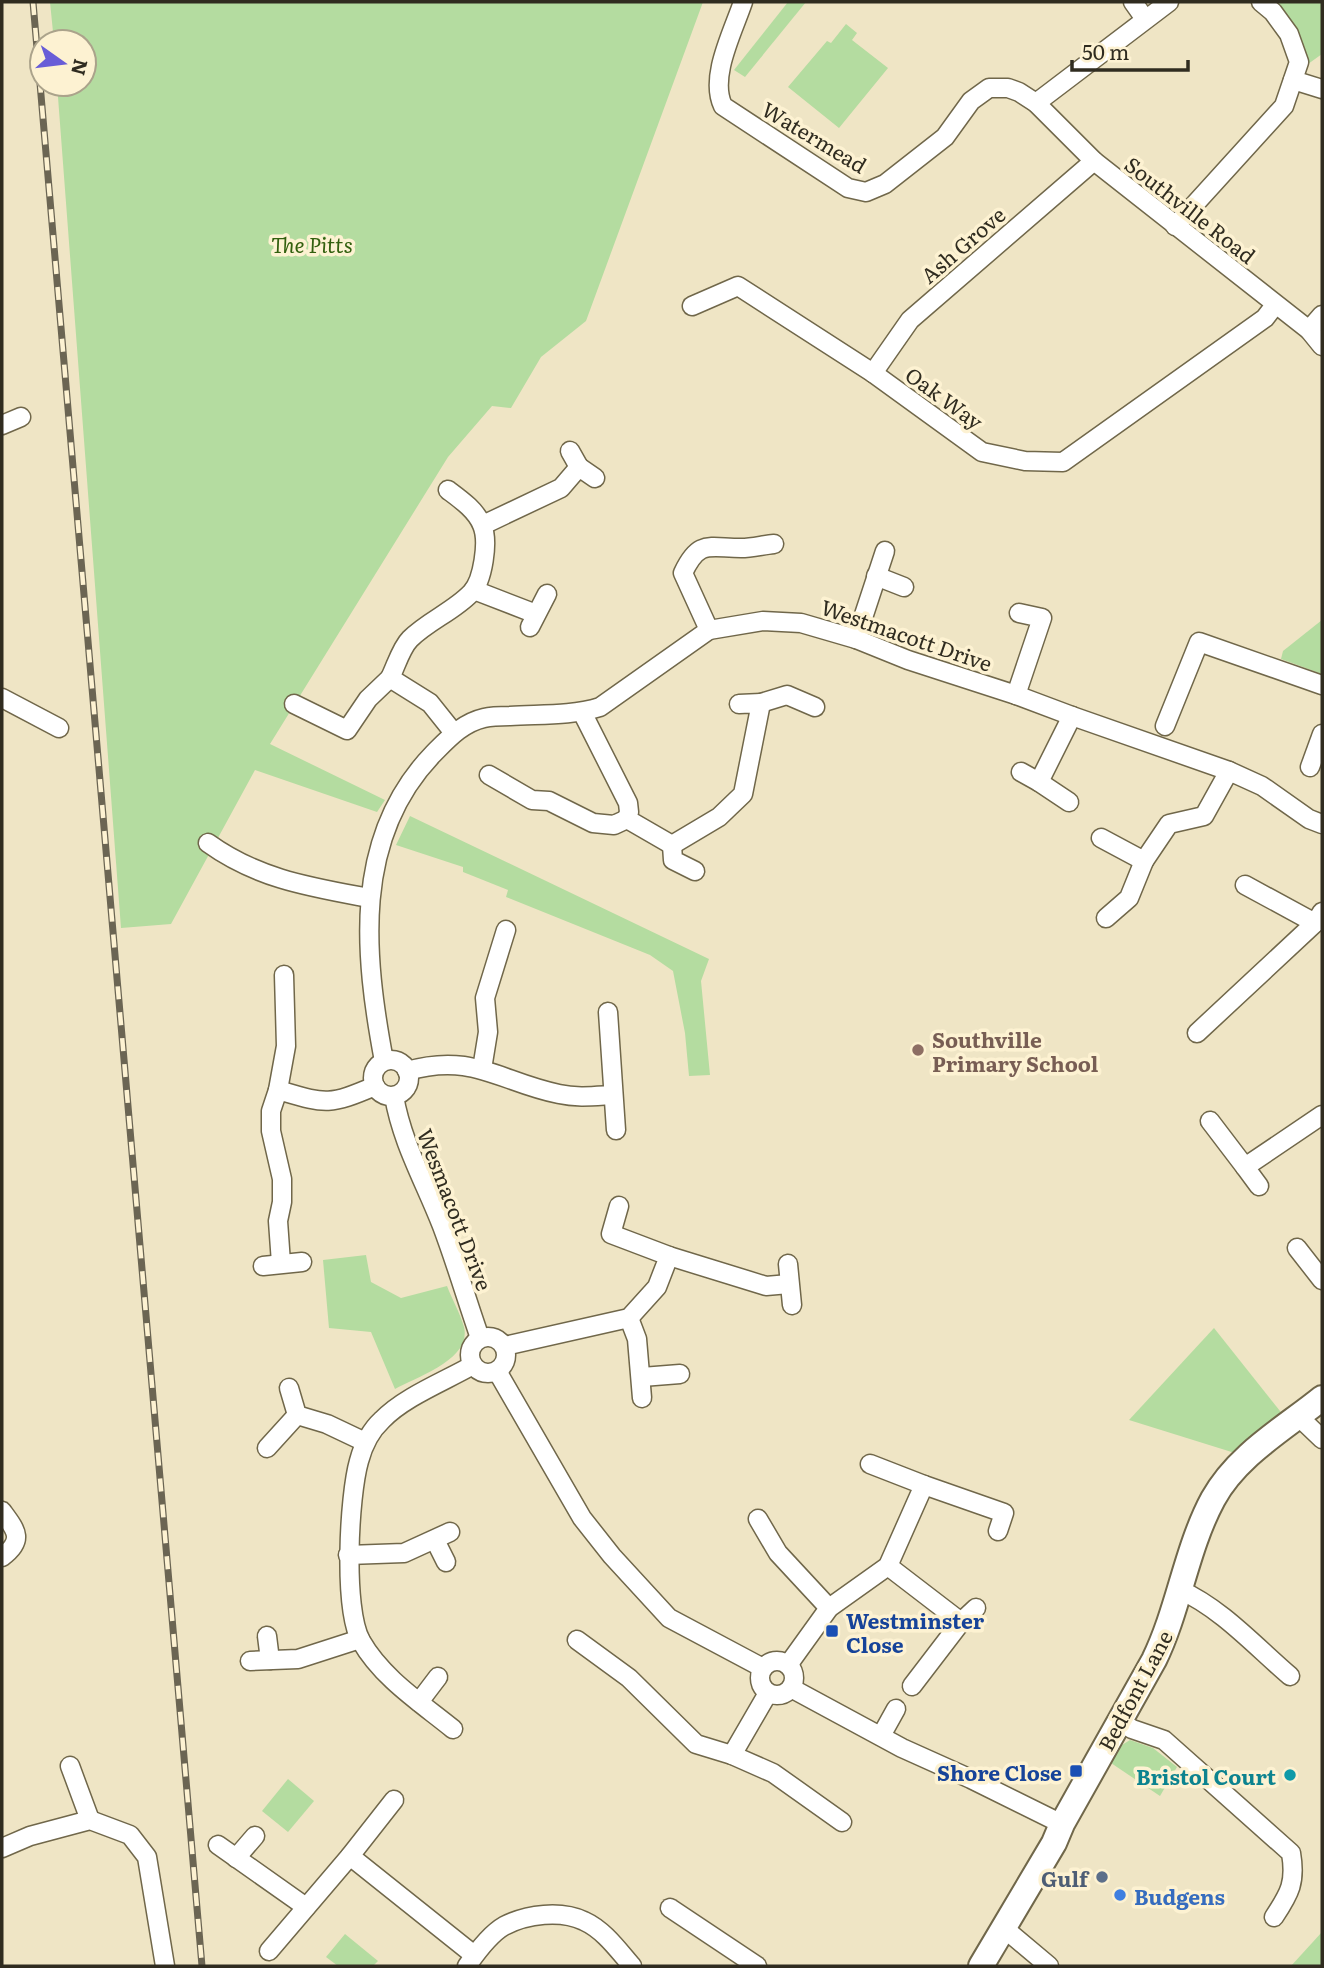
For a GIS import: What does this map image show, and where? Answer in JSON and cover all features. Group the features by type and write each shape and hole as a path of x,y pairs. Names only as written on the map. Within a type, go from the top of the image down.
{"main road":[{"name":"Bedfont Lane","path":"981,1966 1054,1843 1163,1642 1197,1538 1219,1491 1237,1466 1322,1398"}],"street":[{"name":"Watermead","path":"743,2 718,78 717,94 723,106 848,188 866,192 885,184 945,137 971,101 989,88 1008,88 1036,103"},
{"path":"1133,2 1145,19"},
{"path":"1036,103 1170,2"},
{"path":"1175,226 1284,106 1299,62 1289,34 1273,12 1261,2"},
{"path":"1293,80 1322,89"},
{"name":"Southville Road","path":"1036,103 1094,161 1309,330 1322,346"},
{"name":"Ash Grove","path":"873,373 910,320 1094,161"},
{"name":"Oak Way","path":"692,306 738,286 873,373 982,452 1025,461 1063,462 1265,318 1275,305"},
{"path":"1309,330 1322,316"},
{"path":"2,425 21,416"},
{"path":"483,525 561,488 575,459 595,478"},
{"path":"294,704 354,734 368,699 390,678 407,641 474,590 481,575 485,554 483,525 467,504 448,491"},
{"path":"709,630 683,573 691,555 709,546 743,548 774,544"},
{"path":"856,639 885,551"},
{"path":"876,576 904,587"},
{"path":"474,590 533,621 547,594"},
{"path":"1016,695 1042,618 1019,612"},
{"name":"Westmacott Drive","path":"384,1061 368,947 369,898 373,870 391,818 405,789 421,766 454,733 485,717 582,712 600,707 709,630 763,621 802,623 856,639 908,660 1016,695 1229,771 1262,786 1309,819 1322,824"},
{"path":"1165,726 1199,642 1322,685"},
{"path":"390,678 430,702 454,733"},
{"path":"738,704 761,702 787,695 815,707"},
{"path":"2,698 60,728"},
{"path":"672,845 719,817 743,794 761,702"},
{"path":"489,775 532,800 549,801 593,823 614,825 627,819 628,803 582,712"},
{"path":"1039,782 1072,716"},
{"path":"1310,767 1322,734"},
{"path":"1106,918 1129,898 1144,861 1169,824 1204,816 1229,771"},
{"path":"1021,772 1069,802"},
{"path":"627,819 672,845"},
{"path":"1101,838 1144,861"},
{"path":"208,844 251,870 295,884 369,898"},
{"path":"672,845 673,860 695,871"},
{"path":"1197,1033 1319,918 1245,885"},
{"path":"482,1069 488,1032 485,998 506,930"},
{"path":"284,975 286,1046 271,1111 271,1131 282,1179 282,1202 272,1265 302,1262"},
{"path":"266,1003 284,1002"},
{"path":"608,1012 616,1130"},
{"path":"384,1061 397,1061 408,1071 406,1088 394,1096 382,1094 375,1087 374,1071 384,1061"},
{"path":"408,1071 444,1063 482,1069 559,1094 583,1097 613,1095"},
{"path":"278,1090 320,1102 341,1100 375,1087"},
{"name":"Wesmacott Drive","path":"394,1096 397,1118 442,1226 480,1338"},
{"path":"1245,1167 1322,1115"},
{"path":"1210,1121 1259,1186"},
{"path":"619,1206 607,1232 669,1256 766,1286 789,1284"},
{"path":"1297,1248 1322,1280"},
{"path":"505,1346 505,1362 497,1371 483,1372 473,1365 471,1349 480,1338 492,1337 505,1346 629,1318 657,1287 669,1256"},
{"path":"788,1264 792,1305"},
{"path":"629,1318 637,1339 642,1398"},
{"path":"453,1729 384,1672 360,1639 352,1598 348,1555 358,1465 365,1442 380,1421 396,1408 473,1365"},
{"path":"497,1371 582,1518 612,1556 669,1618 763,1668"},
{"path":"642,1377 680,1374"},
{"path":"289,1388 297,1415"},
{"path":"297,1415 327,1424 365,1442"},
{"path":"267,1448 297,1415"},
{"path":"1299,1417 1322,1439"},
{"path":"870,1464 1004,1513 998,1531"},
{"path":"788,1665 829,1608 888,1566 924,1485"},
{"path":"2,1511 15,1529 17,1540 11,1550 2,1557"},
{"path":"758,1519 778,1553 829,1608"},
{"path":"348,1555 404,1553 442,1536 446,1562"},
{"path":"888,1566 961,1622"},
{"path":"1180,1590 1228,1622 1290,1676"},
{"path":"912,1686 961,1622 976,1608"},
{"path":"267,1636 270,1660"},
{"path":"250,1661 298,1659 360,1639"},
{"path":"577,1640 629,1678 692,1741 772,1773 842,1822"},
{"path":"773,1661 788,1665 794,1678 791,1688 780,1695 768,1693 760,1684 763,1668 773,1661"},
{"path":"419,1702 438,1677"},
{"path":"791,1688 881,1736 1062,1824"},
{"path":"732,1755 768,1693"},
{"path":"881,1736 896,1709"},
{"path":"1119,1720 1132,1729 1164,1740 1291,1853 1294,1871 1290,1893 1275,1917"},
{"path":"70,1766 90,1820"},
{"path":"269,1951 394,1800"},
{"path":"2,1848 30,1836 90,1820 130,1835 147,1857 165,1966"},
{"path":"236,1858 255,1836"},
{"path":"218,1845 306,1907"},
{"path":"350,1856 471,1961 504,1926 549,1913 583,1921 601,1932 632,1966"},
{"path":"670,1908 757,1966"},
{"path":"1005,1929 1049,1966"}],"green space":[{"name":"The Pitts","path":"50,2 703,2 586,321 541,357 511,408 492,406 448,457 270,744 385,800 377,812 255,770 171,924 121,928 58,98 98,98 98,28 53,28"},
{"path":"788,2 806,2 745,77 734,70"},
{"path":"1267,2 1322,2 1322,54 1308,64 1296,32"},
{"path":"846,24 857,33 852,40 888,68 839,128 788,87 827,41 831,43"},
{"path":"1322,620 1322,674 1281,659 1283,651"},
{"path":"410,816 709,959 701,981 710,1075 689,1076 685,1033 673,971 650,955 506,897 508,890 463,872 463,867 396,845"},
{"path":"366,1255 371,1282 401,1298 447,1286 464,1327 460,1348 451,1358 429,1373 395,1389 371,1332 329,1328 323,1260"},
{"path":"1214,1328 1284,1416 1238,1454 1129,1420"},
{"path":"1130,1740 1153,1748 1177,1767 1160,1796 1111,1763 1122,1745"},
{"path":"288,1779 314,1801 288,1832 262,1811"},
{"path":"1322,1932 1322,1966 1291,1966"},
{"path":"345,1934 378,1961 373,1966 338,1966 326,1957"}],"railway":[{"path":"33,2 202,1966"}],"place":[{"name":"Southville Primary School","path":"918,1050"},
{"name":"Westminster Close","path":"832,1631"},
{"name":"Shore Close","path":"1076,1771"},
{"name":"Bristol Court","path":"1290,1775"},
{"name":"Gulf","path":"1102,1877"},
{"name":"Budgens","path":"1120,1895"}]}
